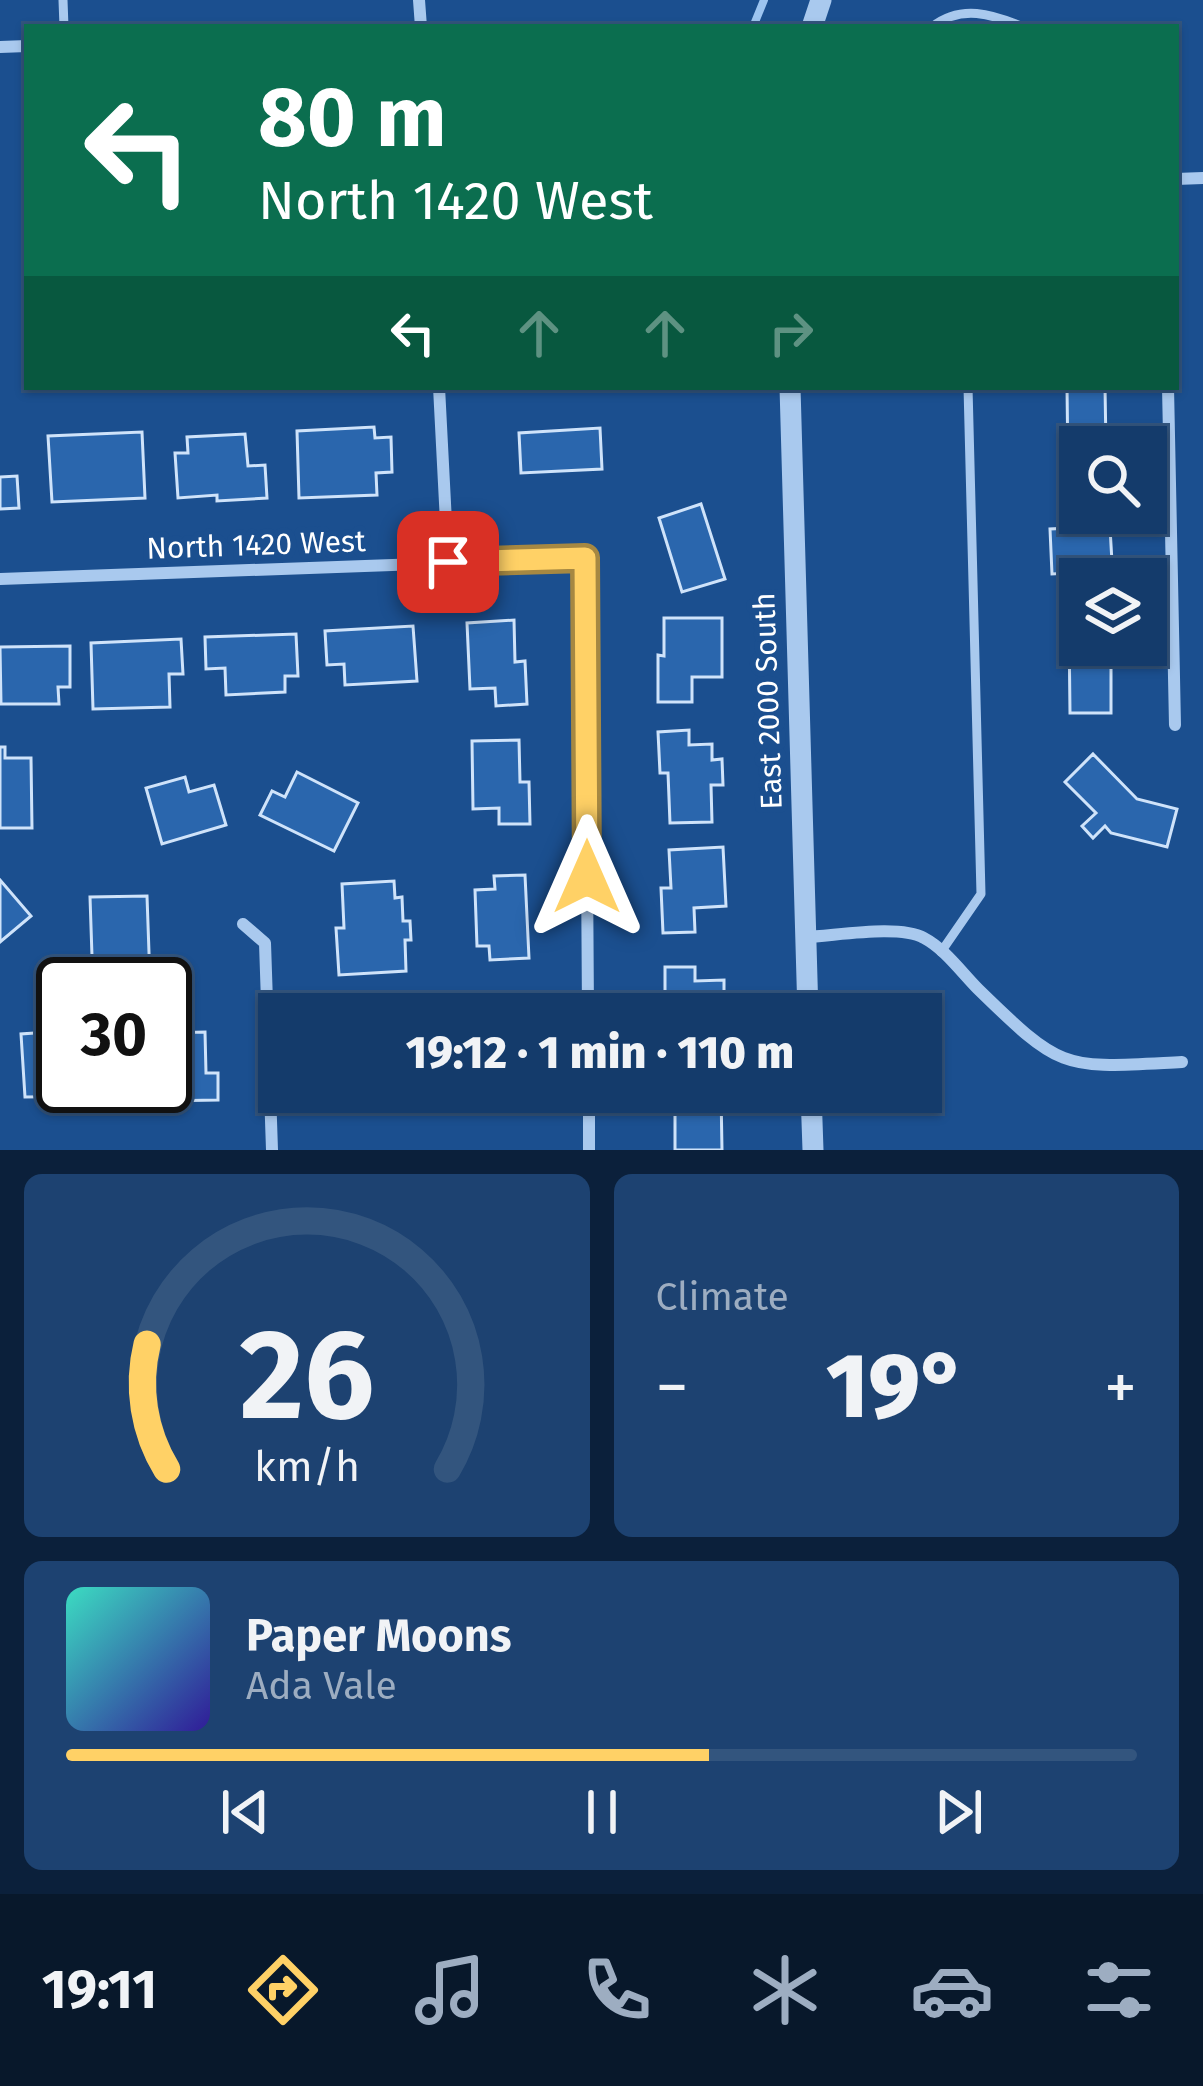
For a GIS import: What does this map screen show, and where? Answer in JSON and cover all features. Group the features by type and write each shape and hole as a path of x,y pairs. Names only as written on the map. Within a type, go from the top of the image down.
{"street":[{"path":"439,390 448,562"},
{"name":"East 2000 South","path":"790,390 807,993"},
{"path":"1168,390 1175,725"},
{"name":"North 1420 West","path":"0,579 585,558 588,993"},
{"path":"243,924 265,943 272,1150"},
{"path":"805,937 910,933 926,939 1033,1043 1059,1059 1088,1066 1181,1062"},
{"path":"589,1113 590,1150"},
{"path":"812,1113 813,1150"}],"lane":[{"path":"938,24 960,12 993,15 1016,24"},
{"path":"941,952 981,894 968,390"}],"building":[{"path":"1067,390 1105,390 1106,426 1067,426"},
{"path":"374,427 375,438 391,437 392,472 376,473 377,495 299,498 297,431"},
{"path":"600,428 602,469 521,473 519,433"},
{"path":"142,432 145,498 52,502 48,436"},
{"path":"245,434 248,466 265,465 267,498 178,498 175,453 188,453 187,437"},
{"path":"17,476 19,508 0,509 0,477"},
{"path":"701,504 725,579 682,592 659,518"},
{"path":"1050,529 1059,529 1059,534 1110,534 1112,558 1059,558 1059,574 1052,574"},
{"path":"664,618 722,618 722,677 692,677 692,702 658,702"},
{"path":"514,620 515,662 525,661 527,704 496,706 495,688 470,689 467,623"},
{"path":"413,626 417,681 345,685 344,664 327,665 325,631"},
{"path":"296,634 298,676 285,676 285,692 226,695 225,668 206,669 205,637"},
{"path":"181,639 183,674 169,674 170,707 93,709 91,643"},
{"path":"70,646 70,687 58,687 59,704 1,704 0,647"},
{"path":"1069,666 1111,666 1111,713 1070,713"},
{"path":"689,730 689,745 712,744 712,760 722,759 723,785 711,785 712,822 670,823 668,773 660,773 658,732"},
{"path":"519,740 520,782 529,782 530,824 499,824 499,808 473,809 472,741"},
{"path":"0,747 5,747 5,758 31,758 32,828 0,828"},
{"path":"1093,754 1137,799 1177,809 1167,847 1111,833 1105,826 1093,838 1082,826 1096,813 1065,782"},
{"path":"297,772 358,803 334,851 260,815 272,791 285,797"},
{"path":"185,777 189,792 214,785 226,825 162,844 146,788"},
{"path":"723,847 726,906 694,908 695,932 663,933 661,888 671,888 669,850"},
{"path":"525,875 529,958 490,960 489,946 477,946 475,890 495,889 494,876"},
{"path":"0,880 31,916 0,942"},
{"path":"394,881 395,898 402,897 403,921 410,921 406,971 339,975 336,928 344,928 342,884"},
{"path":"147,896 149,957 92,956 90,897"},
{"path":"665,967 695,967 695,981 724,980 724,993 665,993"},
{"path":"192,1032 205,1032 206,1073 218,1073 218,1100 192,1100"},
{"path":"36,1033 36,1097 25,1097 21,1034"},
{"path":"675,1113 721,1113 722,1150 675,1150"}],"waterway":[{"path":"754,24 764,0"}],"route":[{"path":"448,562 585,558 587,877"}]}
